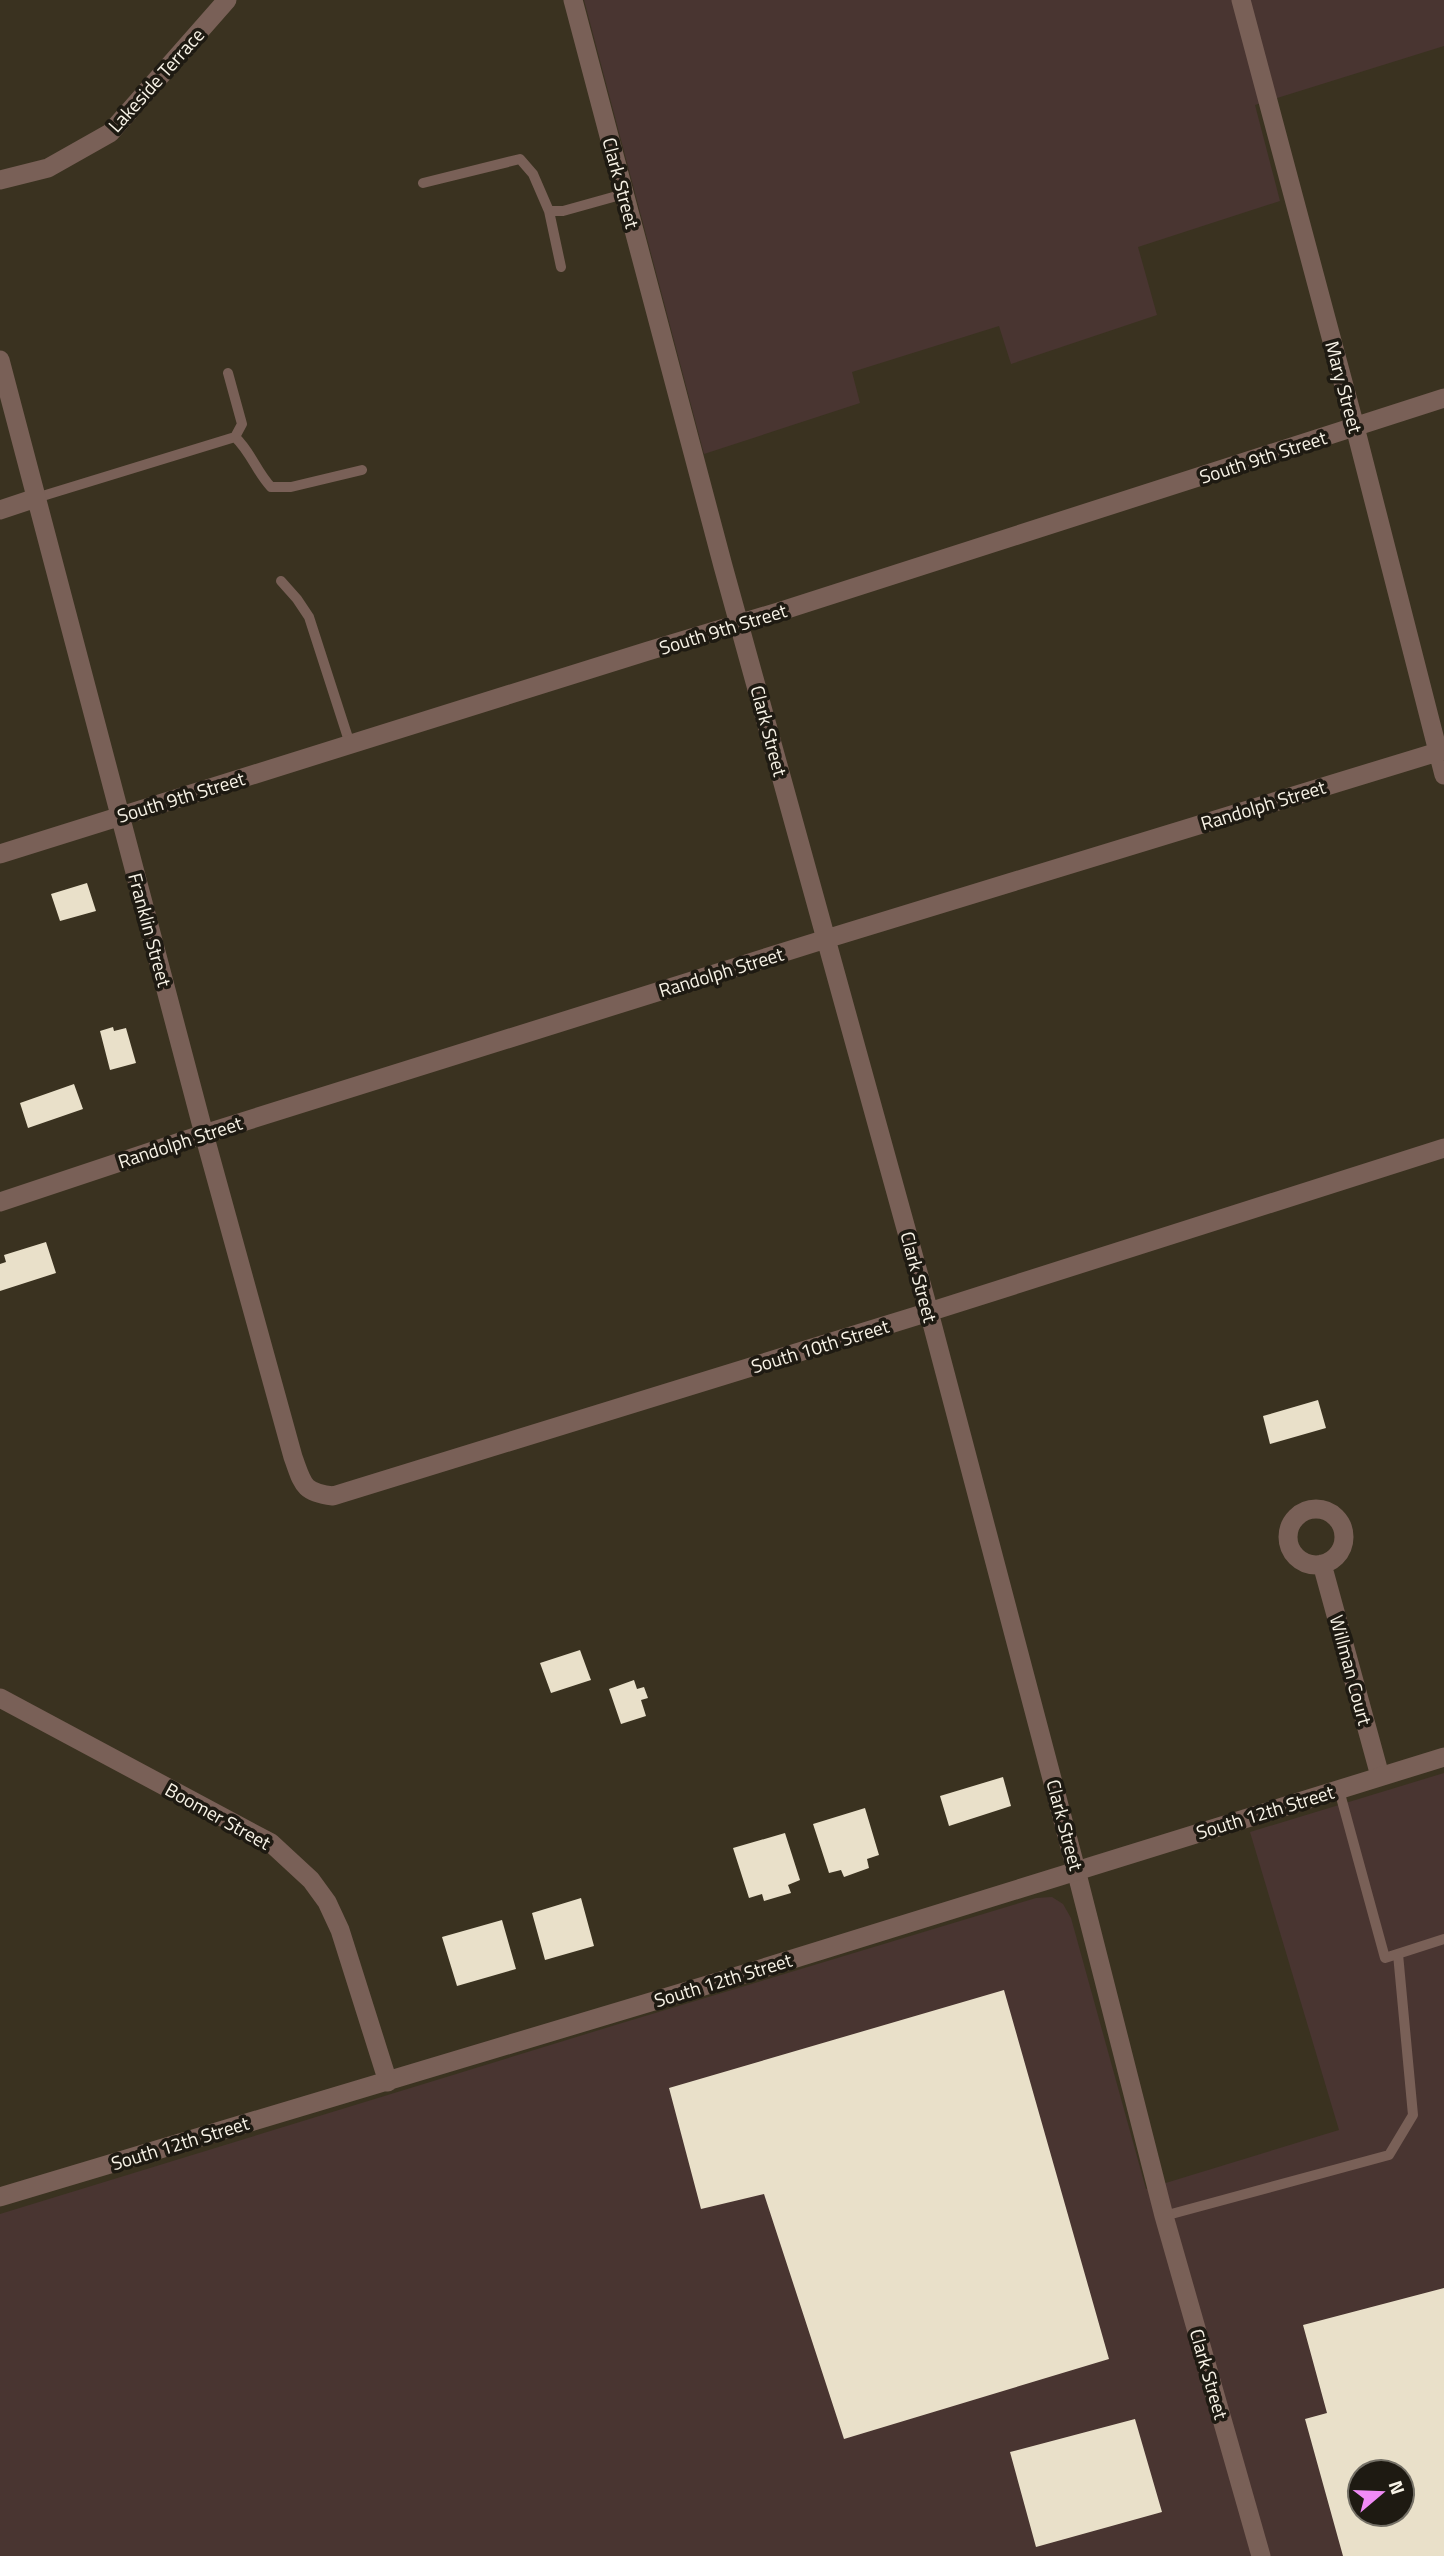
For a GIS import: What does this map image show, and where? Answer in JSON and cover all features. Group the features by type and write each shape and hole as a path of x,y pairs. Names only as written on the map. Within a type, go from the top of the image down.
{"street":[{"name":"Lakeside Terrace","path":"0,180 48,168 110,133 227,0"},
{"name":"Clark Street","path":"573,0 740,624 929,1312 1164,2216 1261,2556"},
{"name":"Mary Street","path":"1241,0 1441,751 1444,775"},
{"name":"Franklin Street","path":"0,360 119,817 293,1457 303,1483 315,1494"},
{"name":"South 9th Street","path":"0,854 740,624 1444,398"},
{"path":"0,509 36,498"},
{"name":"Randolph Street","path":"0,1202 204,1134 827,939 1441,751"},
{"name":"South 10th Street","path":"315,1494 333,1496 929,1312 1444,1148"},
{"name":"Willman Court","path":"1322,1564 1380,1776"},
{"name":"Boomer Street","path":"0,1698 271,1843 311,1880 327,1902 340,1930 388,2082"},
{"name":"South 12th Street","path":"0,2197 950,1911 1444,1756"}],"lane":[{"path":"423,183 520,159 533,174 549,211 561,267"},
{"path":"549,211 563,211 624,194"},
{"path":"36,498 235,438 242,424 228,373"},
{"path":"235,438 247,448 258,472 271,487 291,487 362,470"},
{"path":"281,581 297,598 309,617 350,744"},
{"path":"1339,1790 1385,1958 1444,1939"},
{"path":"1164,2216 1389,2155 1413,2115 1398,1954"}],"shaded area":[{"path":"584,0 1444,0 1444,46 1255,105 1280,201 1138,247 1157,315 1011,364 999,326 852,372 860,403 704,454"},
{"path":"1444,1773 1444,2556 0,2556 0,2214 1036,1898 1052,1897 1063,1904 1071,1918 1146,2189 1339,2130 1250,1832"}],"building":[{"path":"87,883 96,911 60,921 51,894"},
{"path":"113,1027 114,1031 126,1028 136,1063 110,1070 100,1031"},
{"path":"74,1084 83,1109 28,1128 20,1103"},
{"path":"46,1242 56,1273 0,1291 0,1264 6,1262 4,1255"},
{"path":"1318,1400 1326,1428 1270,1444 1263,1416"},
{"path":"580,1650 591,1680 551,1693 540,1663"},
{"path":"634,1680 637,1689 644,1687 648,1698 641,1700 646,1716 621,1724 609,1689"},
{"path":"1003,1777 1011,1806 949,1826 940,1796"},
{"path":"865,1808 879,1855 867,1859 869,1868 844,1877 841,1870 829,1873 813,1824"},
{"path":"785,1833 800,1880 788,1885 791,1893 764,1901 762,1894 749,1898 733,1848"},
{"path":"581,1898 594,1946 545,1960 532,1913"},
{"path":"502,1920 516,1969 457,1986 442,1937"},
{"path":"1004,1990 1109,2359 844,2439 764,2194 701,2209 669,2088"},
{"path":"1444,2288 1444,2556 1343,2556 1305,2419 1327,2413 1303,2325"},
{"path":"1135,2419 1162,2512 1036,2547 1010,2452"}]}
